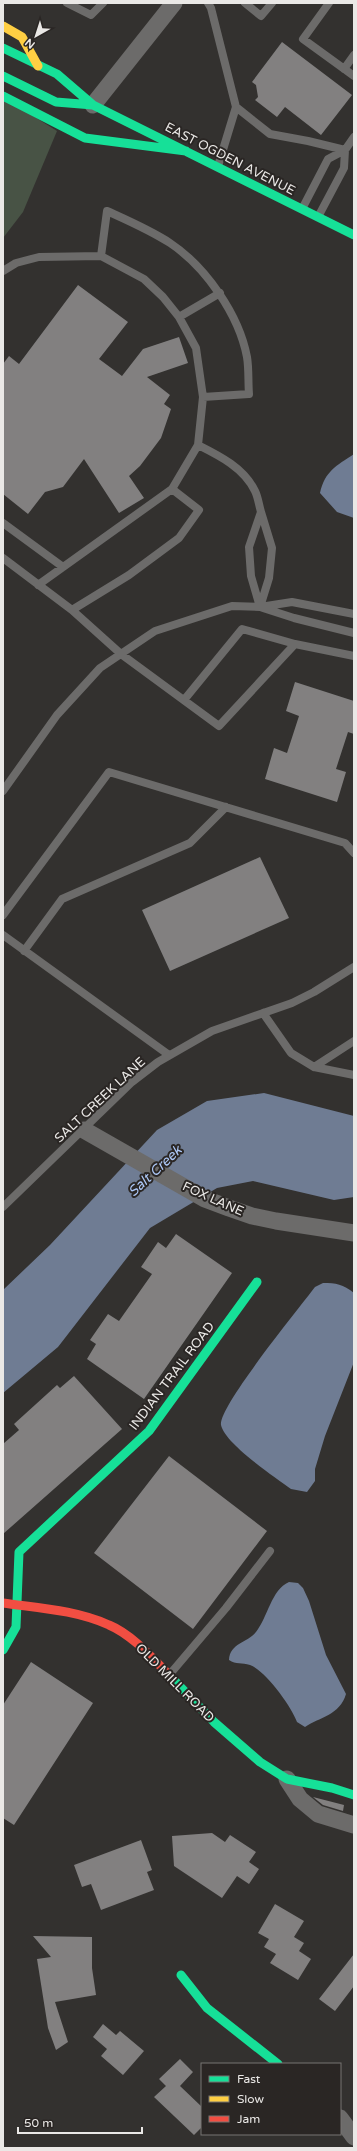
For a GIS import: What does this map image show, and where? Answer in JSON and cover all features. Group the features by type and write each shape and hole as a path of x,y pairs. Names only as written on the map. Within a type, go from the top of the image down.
{"main road":[{"path":"3,26 22,37 38,66"},
{"name":"EAST OGDEN AVENUE","path":"3,48 57,74 93,106 218,166 354,235"},
{"name":"EAST OGDEN AVENUE","path":"3,76 56,102 93,106"},
{"path":"3,96 85,138 186,151"},
{"name":"INDIAN TRAIL ROAD","path":"16,1604 19,1552 149,1432 257,1282"},
{"name":"OLD MILL ROAD","path":"3,1603 78,1614 110,1625 144,1649 214,1722 260,1762 287,1779 332,1788 354,1795"},
{"path":"3,1650 16,1627 16,1604"},
{"path":"181,1975 207,2008 277,2063"}],"street":[{"path":"93,106 168,5"},
{"name":"FOX LANE","path":"84,1130 205,1198 252,1216 354,1233"},
{"name":"OLD MILL ROAD","path":"287,1779 300,1800 318,1814 354,1825"},
{"path":"341,2119 354,2137"}],"lane":[{"path":"67,3 91,15 104,3"},
{"path":"208,3 212,8 236,107 218,166"},
{"path":"245,3 261,16 272,3"},
{"path":"329,3 303,38 354,76"},
{"path":"344,69 354,55"},
{"path":"236,107 270,134 345,150"},
{"path":"301,209 328,159 345,150 354,137"},
{"path":"318,217 344,168 345,150"},
{"path":"101,256 107,211 142,227 171,244 194,264 220,293 241,334 247,358 249,394 203,397"},
{"path":"3,271 16,263 39,257 101,256 144,279 163,296 179,317 196,348 203,397 198,445 172,489 38,585"},
{"path":"179,317 220,293"},
{"path":"198,445 220,456 242,472 255,491 272,548 269,578 260,607"},
{"path":"72,610 129,575 179,538 199,510 172,489"},
{"path":"260,607 251,576 249,547 261,512"},
{"path":"3,523 63,567"},
{"path":"3,558 72,610 121,654 219,726 295,644"},
{"path":"3,791 57,715 100,668 155,631 232,606 260,607 292,602 354,614"},
{"path":"260,607 294,618 354,633"},
{"path":"184,700 242,628 295,644 354,656"},
{"path":"3,915 109,772 345,843 354,853"},
{"path":"24,951 62,899 190,843 226,807"},
{"path":"3,935 169,1055"},
{"name":"SALT CREEK LANE","path":"3,1207 132,1082 169,1055 212,1031 263,1013 314,992 354,967"},
{"path":"263,1013 291,1053 314,1067 354,1075"},
{"path":"314,1067 354,1041"},
{"path":"169,1675 226,1608 270,1551"}],"green space":[{"path":"3,97 57,131 23,212 3,238"}],"water":[{"path":"354,454 354,518 337,512 320,493 328,474"},
{"name":"Salt Creek","path":"264,1093 354,1116 354,1197 334,1200 253,1181 217,1188 150,1228 58,1347 3,1393 3,1290 50,1245 157,1130 207,1101"},
{"path":"323,1283 339,1285 354,1293 354,1362 325,1436 315,1469 315,1481 307,1492 291,1489 252,1460 231,1441 224,1433 221,1425 232,1399 245,1379 315,1287"},
{"path":"289,1582 298,1583 303,1588 309,1601 326,1655 346,1694 339,1707 329,1715 305,1727 297,1722 290,1707 263,1674 250,1665 229,1660 232,1650 256,1632 274,1597 283,1586"}],"building":[{"path":"282,42 352,95 321,135 285,107 277,117 255,100 258,97 256,85 252,82"},
{"path":"78,285 128,322 99,359 122,376 143,349 179,337 188,363 147,377 170,395 164,404 171,409 161,438 140,466 129,476 144,498 119,513 84,459 63,487 45,492 28,514 3,494 3,364 9,356 19,364"},
{"path":"295,682 354,701 354,734 348,732 336,769 346,772 337,802 265,779 274,748 287,753 299,716 286,711"},
{"path":"260,857 289,918 170,971 142,910"},
{"path":"176,1234 232,1273 144,1399 87,1359 96,1344 90,1340 108,1314 119,1321 152,1274 141,1267 158,1242 166,1248"},
{"path":"74,1376 122,1429 3,1534 3,1444 19,1430 14,1424 57,1385 60,1388"},
{"path":"169,1456 267,1531 193,1629 94,1553"},
{"path":"31,1662 93,1703 14,1825 3,1818 3,1705"},
{"path":"313,1797 344,1805 343,1811 323,1805"},
{"path":"212,1833 225,1842 230,1835 256,1852 249,1862 259,1869 249,1884 237,1876 222,1898 174,1866 172,1836"},
{"path":"141,1840 152,1870 147,1872 154,1890 101,1910 91,1884 82,1887 74,1865"},
{"path":"275,1904 304,1921 294,1937 304,1943 299,1951 311,1959 298,1980 270,1963 276,1954 264,1947 269,1939 258,1933"},
{"path":"33,1936 92,1937 92,1968 96,1995 55,2002 68,2042 56,2050 48,2028 37,1959 51,1957"},
{"path":"354,1954 354,1986 335,2011 319,1999"},
{"path":"103,2024 116,2035 120,2031 144,2051 123,2075 101,2056 107,2049 93,2037"},
{"path":"180,2059 193,2072 180,2086 201,2106 201,2128 194,2135 154,2097 166,2086 159,2079"}],"traffic: fast":[{"path":"3,48 57,74 93,105 354,235"},
{"path":"3,76 56,102 93,105"},
{"path":"3,96 85,138 186,151"},
{"path":"3,1650 16,1627 19,1552 149,1431 257,1282"},
{"path":"172,1678 214,1722 260,1762 287,1779 332,1788 354,1795"},
{"path":"181,1975 207,2008 277,2063"}],"traffic: slow":[{"path":"3,26 22,37 38,66"}],"traffic: jam":[{"path":"3,1603 70,1613 109,1625 118,1629 135,1641 172,1678"}]}
